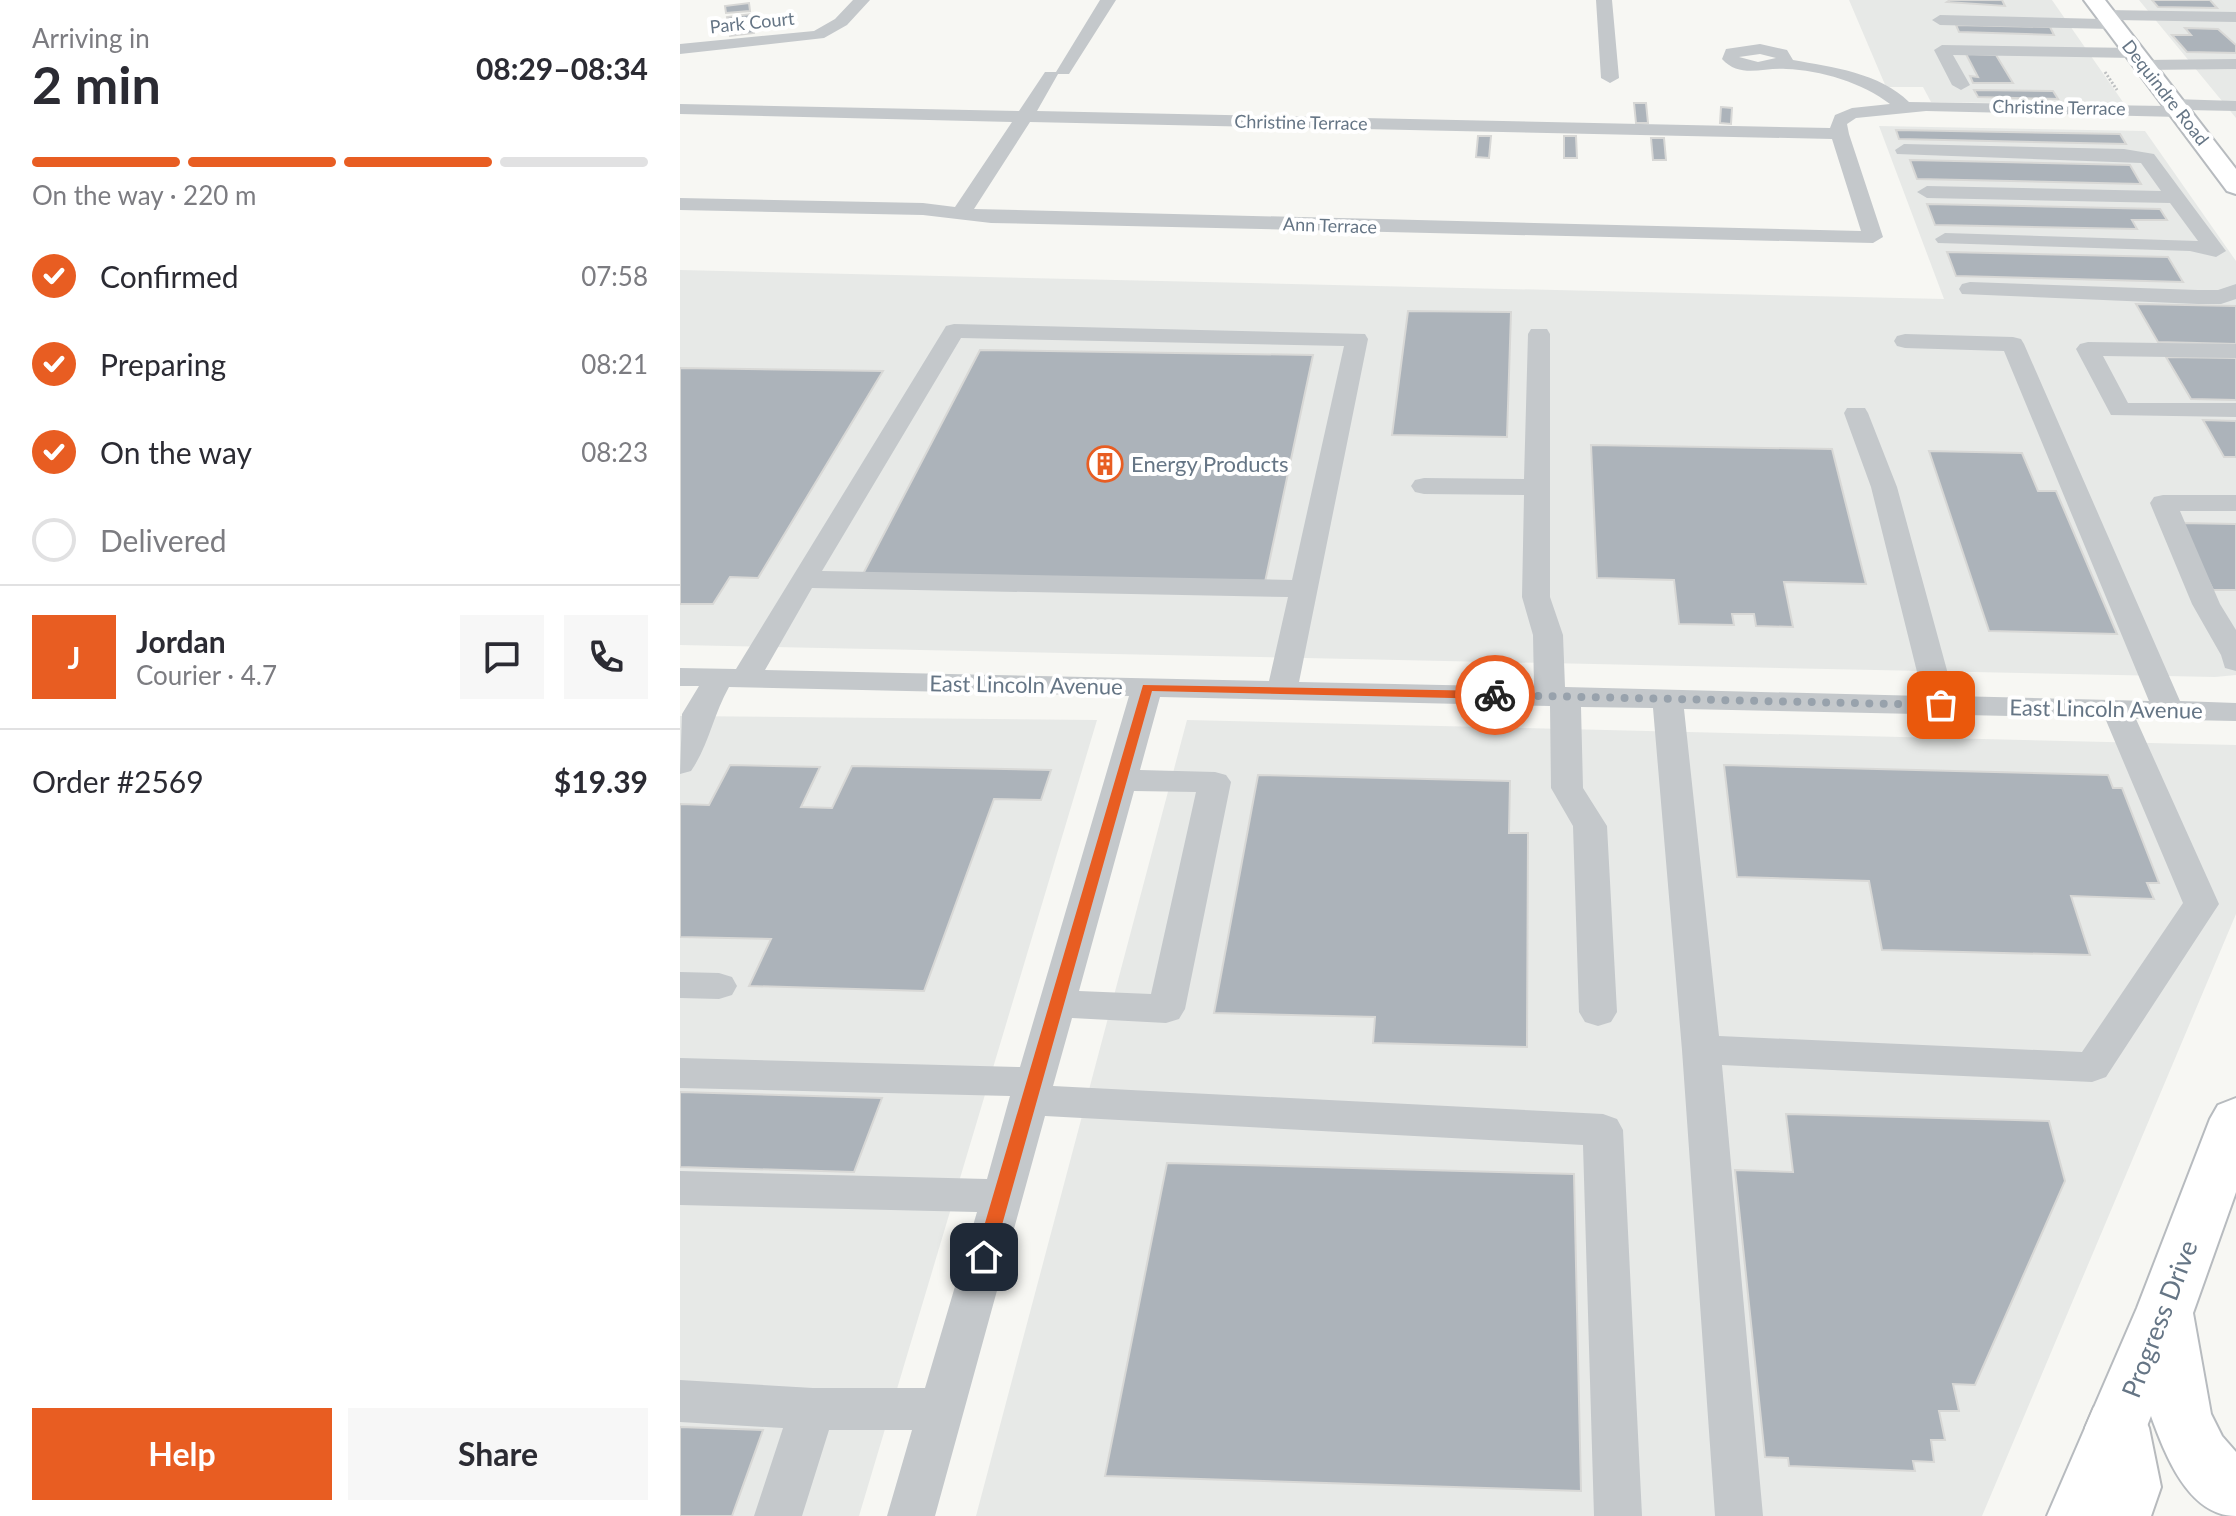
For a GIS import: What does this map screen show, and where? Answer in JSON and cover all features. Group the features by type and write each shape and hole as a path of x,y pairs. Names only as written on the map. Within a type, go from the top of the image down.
{"highway":[{"path":"2117,1428 2128,1487 2118,1516"}],"main road":[{"name":"Dequindre Road","path":"2099,10 2174,105 2228,164 2236,186"},
{"name":"Progress Drive","path":"2079,1516 2166,1308 2236,1119"},
{"path":"2166,1308 2173,1391 2182,1422 2194,1447 2210,1469 2236,1491"}],"street":[{"name":"Park Court","path":"680,49 818,35 841,22 862,0"},
{"path":"961,213 1108,0"},
{"path":"1604,0 1610,78"},
{"path":"2041,5 1936,15 2099,10 2236,17"},
{"path":"2236,64 1942,50 1958,92 2099,101 2126,98 2174,105 2236,106"},
{"path":"1783,63 1868,85 1896,99 1905,109"},
{"name":"Christine Terrace","path":"680,109 1840,134 1838,124 1846,115 1863,110 2130,116 2174,105"},
{"name":"Ann Terrace","path":"680,204 923,209 1323,226 1873,237 1840,134"},
{"path":"1904,150 2139,155 2152,162 2226,252 2236,283"},
{"path":"1927,192 2178,197"},
{"path":"1945,239 2190,245 2226,252"},
{"path":"1970,289 2198,297 2221,297 2236,291"},
{"path":"680,764 694,734 698,714 732,679 803,579 954,331 1357,339 1282,691"},
{"path":"1539,334 1536,597 1548,635 1567,788 1590,826 1598,1012"},
{"path":"1905,341 2013,344 2168,710"},
{"path":"2236,351 2088,349 2120,410 2236,410"},
{"path":"1856,413 1884,487 1941,705"},
{"path":"1424,486 1537,487"},
{"path":"2236,503 2163,503 2206,604 2236,655 2236,662"},
{"path":"803,579 1304,589"},
{"path":"2206,604 2236,605"},
{"name":"East Lincoln Avenue","path":"680,677 2236,712"},
{"path":"911,1516 1147,688"},
{"path":"1668,699 1701,1050 1739,1516"},
{"path":"1701,1050 2092,1067 2201,904 2116,709"},
{"path":"1057,1003 1166,1009 1215,782 1122,780"},
{"path":"680,985 719,986"},
{"path":"680,1073 1031,1091 1603,1130 1618,1516"},
{"path":"680,1188 1001,1196"},
{"path":"680,1401 813,1409 942,1409"},
{"path":"778,1516 813,1409"}],"shaded area":[{"path":"1849,0 2052,0 2125,105 1931,102 1923,87 1886,87"},
{"path":"2139,0 2236,0 2236,118 2222,101"},
{"path":"1879,126 2145,131 2236,261 2236,675 2215,677 680,645 680,270 1944,299"},
{"path":"680,716 1097,720 859,1516 680,1516"},
{"path":"1187,720 2236,745 2236,914 1982,1516 976,1516"}],"building":[{"path":"2002,0 2005,6 1947,2"},
{"path":"2152,0 2210,0 2217,8 2158,7"},
{"path":"749,3 750,11 726,13 725,6"},
{"path":"751,14 752,22 728,24 727,17"},
{"path":"753,25 754,33 730,36 729,28"},
{"path":"1956,25 2050,27 2054,35 1959,32"},
{"path":"2185,28 2218,29 2236,45 2236,53 2187,52 2172,35 2191,35"},
{"path":"1966,54 1996,55 2013,83 1973,83 1970,76 1978,77"},
{"path":"1974,90 2053,91 2058,99 1978,97"},
{"path":"1634,103 1646,103 1648,123 1636,123"},
{"path":"1721,107 1732,108 1731,124 1720,123"},
{"path":"1896,130 2120,134 2126,144 1899,139"},
{"path":"1478,136 1491,136 1489,158 1476,157"},
{"path":"1564,136 1576,136 1577,158 1564,158"},
{"path":"1651,138 1664,138 1666,160 1653,160"},
{"path":"1910,160 2130,165 2141,184 1917,179"},
{"path":"1927,204 2160,209 2167,220 2132,220 2137,229 1935,225"},
{"path":"1947,252 2168,257 2183,282 1956,276"},
{"path":"2136,304 2236,306 2236,344 2158,342"},
{"path":"1408,311 1511,312 1507,437 1392,435"},
{"name":"Energy Products","path":"980,350 1313,355 1265,582 863,574"},
{"path":"2166,357 2236,358 2236,400 2191,399"},
{"path":"680,368 883,371 758,578 730,577 713,604 680,604"},
{"path":"2203,420 2236,421 2236,457 2224,457"},
{"path":"1591,445 1832,449 1866,584 1784,582 1793,627 1756,626 1754,614 1732,614 1734,625 1679,624 1674,580 1597,578"},
{"path":"1929,451 2022,453 2038,491 2056,491 2117,634 1989,631"},
{"path":"2179,523 2236,524 2236,590 2213,590"},
{"path":"730,765 820,767 801,807 832,808 852,766 1051,770 1041,800 994,799 924,991 749,986 771,939 680,937 680,804 709,805"},
{"path":"1724,765 2108,775 2113,788 2122,788 2159,883 2147,883 2154,899 2071,896 2090,955 1882,950 1869,881 1737,877"},
{"path":"1258,775 1510,781 1509,833 1528,833 1527,1047 1373,1043 1375,1017 1214,1013"},
{"path":"680,1092 882,1098 854,1172 680,1167"},
{"path":"1786,1114 2049,1121 2065,1181 1975,1385 1953,1384 1959,1411 1939,1411 1945,1440 1931,1440 1934,1462 1913,1461 1915,1471 1789,1466 1788,1458 1765,1457 1735,1170 1793,1172"},
{"path":"1167,1163 1574,1174 1581,1491 1105,1476"},
{"path":"680,1427 763,1430 732,1516 680,1516"}],"way so far":[{"path":"1495,695 1941,705"}],"place":[{"name":"Energy Products","path":"1105,464"}],"route":[{"path":"984,1257 1147,688 1495,695"}]}
